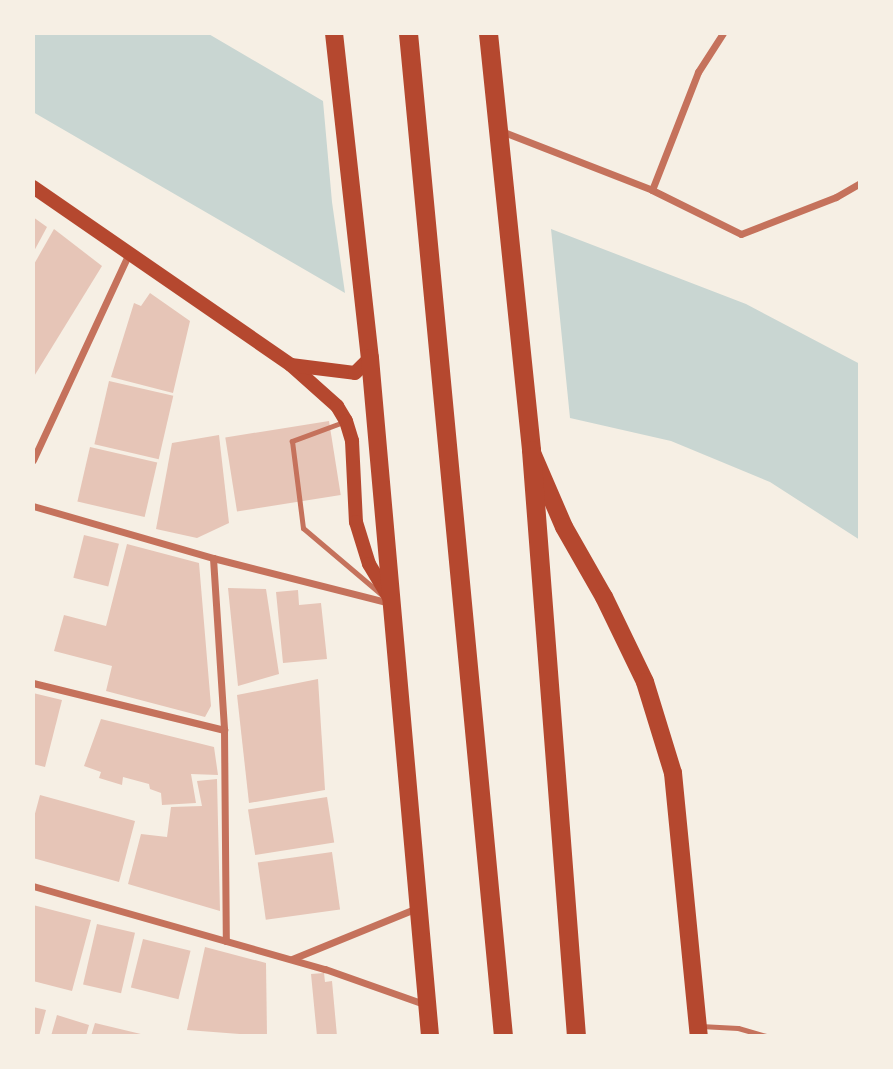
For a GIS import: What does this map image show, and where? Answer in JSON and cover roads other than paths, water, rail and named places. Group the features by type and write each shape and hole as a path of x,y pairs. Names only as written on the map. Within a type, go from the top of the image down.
{"highway":[{"path":"408,33 503,1036"},
{"path":"488,33 524,404 531,450 576,1036"}],"main road":[{"path":"334,33 370,358 430,1036"},
{"path":"33,187 130,251 291,365 337,406 346,421 352,441 356,522 369,564 393,604"},
{"path":"291,365 355,373 370,358"},
{"path":"531,450 564,527 604,597 645,681 673,773 698,1031"}],"street":[{"path":"652,190 698,72 723,33"},
{"path":"497,129 652,190 741,234 836,197 860,183"},
{"path":"33,460 130,251"},
{"path":"33,506 213,558 393,604"},
{"path":"213,558 225,730 226,941"},
{"path":"33,683 225,730"},
{"path":"33,886 292,959 428,1006"},
{"path":"292,959 419,907"}],"lane":[{"path":"346,421 292,441 303,528 393,604"},
{"path":"698,1031 738,1028 766,1036"}]}
